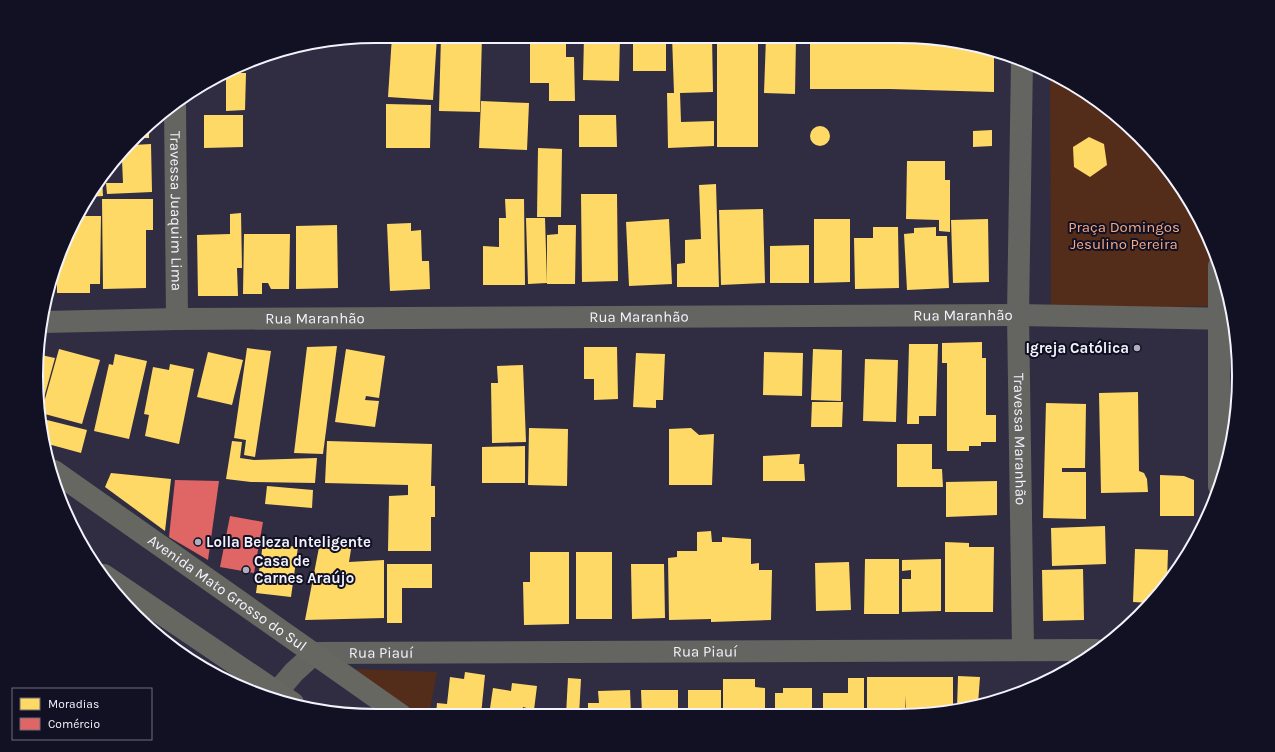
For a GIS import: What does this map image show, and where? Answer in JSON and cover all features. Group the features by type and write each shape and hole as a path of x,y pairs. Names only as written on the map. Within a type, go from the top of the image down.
{"main road":[{"name":"Avenida Mato Grosso do Sul","path":"58,475 315,653 393,709"},
{"path":"113,581 271,692"}],"street":[{"name":"Travessa Maranhão","path":"1022,67 1018,314 1024,649"},
{"name":"Travessa Juaquim Lima","path":"175,111 177,319"},
{"path":"1220,465 1226,319 1224,301"},
{"name":"Rua Maranhão","path":"48,322 177,319 1018,314 1226,319"},
{"name":"Rua Piauí","path":"315,653 1088,650"},
{"path":"282,695 315,653"}],"green space":[{"name":"Praça Domingos Jesulino Pereira","path":"1050,79 1084,99 1102,112 1119,126 1149,156 1176,191 1198,229 1211,260 1211,306 1051,310"},
{"path":"355,669 437,672 430,709 409,709 354,673"}],"building: Moradias":[{"path":"392,43 437,43 433,100 388,97"},
{"path":"441,43 482,43 480,112 439,111"},
{"path":"530,43 566,43 566,57 574,57 575,101 549,101 549,83 530,83"},
{"path":"584,43 620,43 619,81 583,80"},
{"path":"633,43 666,43 666,71 633,71"},
{"path":"672,43 712,43 713,92 680,93 681,122 714,121 714,146 668,148 667,93 674,93"},
{"path":"717,43 758,43 758,147 717,147"},
{"path":"766,43 796,43 795,94 764,93"},
{"path":"810,43 921,44 964,49 994,57 994,92 890,89 810,89"},
{"path":"238,73 246,73 245,110 226,111 226,79"},
{"path":"481,101 529,103 527,150 479,148"},
{"path":"386,104 431,105 430,148 386,148"},
{"path":"204,115 243,115 243,147 204,148"},
{"path":"579,115 616,115 617,147 579,147"},
{"path":"820,126 827,129 830,136 827,143 820,146 813,143 810,136 813,129"},
{"path":"992,130 992,146 973,147 973,131"},
{"path":"149,133 149,138 144,138"},
{"path":"1089,137 1104,144 1107,165 1090,177 1074,167 1073,147"},
{"path":"151,144 152,192 107,194 106,183 123,183 122,161 137,145"},
{"path":"538,148 562,149 561,217 537,217"},
{"path":"907,161 945,161 945,180 950,180 950,232 939,231 939,220 906,219"},
{"path":"716,184 719,287 677,287 677,264 685,263 685,240 701,239 699,185"},
{"path":"102,186 103,196 96,197"},
{"path":"581,194 617,194 618,281 582,282"},
{"path":"102,199 153,199 153,230 146,230 146,288 103,289"},
{"path":"505,199 524,199 525,285 483,285 483,246 499,247 499,218 506,218"},
{"path":"763,209 765,283 721,285 719,210"},
{"path":"241,213 242,268 237,268 238,296 198,296 197,235 230,234 230,214"},
{"path":"84,216 101,216 100,284 90,284 90,293 57,293 57,281 68,249"},
{"path":"526,218 545,218 547,283 528,284"},
{"path":"669,219 672,284 629,286 626,222"},
{"path":"814,219 850,219 850,282 814,283"},
{"path":"988,219 989,282 953,283 951,220"},
{"path":"411,223 411,231 421,230 422,261 429,261 430,289 390,291 387,224"},
{"path":"337,225 338,288 296,289 296,226"},
{"path":"558,225 576,225 575,284 547,284 547,235 558,234"},
{"path":"873,227 898,227 899,288 855,289 854,238 873,238"},
{"path":"936,227 936,236 947,236 949,288 907,290 904,234 914,233 914,228"},
{"path":"244,234 290,234 289,289 271,289 268,283 262,283 262,294 243,294"},
{"path":"809,245 809,283 770,283 770,246"},
{"path":"982,342 982,358 986,358 986,415 996,415 996,442 981,442 981,446 969,446 969,451 947,451 947,363 942,363 942,343"},
{"path":"909,344 938,344 936,416 919,416 919,424 907,424"},
{"path":"337,346 323,454 294,453 307,347"},
{"path":"584,347 617,347 618,399 594,400 594,379 584,379"},
{"path":"247,348 271,351 255,457 244,455 246,440 234,438"},
{"path":"59,349 100,360 82,424 46,414 44,401"},
{"path":"346,349 385,356 379,398 366,396 365,400 379,401 375,427 335,422"},
{"path":"813,349 842,350 841,401 811,400"},
{"path":"208,352 243,360 232,405 197,397"},
{"path":"764,352 803,353 802,396 763,395"},
{"path":"636,353 665,354 663,400 656,400 656,408 633,407"},
{"path":"115,354 147,361 129,439 94,431 109,364 113,365"},
{"path":"44,356 55,358 44,398"},
{"path":"865,359 898,360 896,422 863,421"},
{"path":"170,364 194,369 179,444 145,436 149,415 144,414 153,367 169,370"},
{"path":"523,365 526,442 492,443 491,383 498,383 497,366"},
{"path":"1138,392 1139,471 1144,473 1147,479 1148,492 1101,493 1099,393"},
{"path":"812,402 843,402 842,427 811,427"},
{"path":"1046,403 1086,404 1085,468 1062,468 1062,472 1086,472 1086,519 1043,518"},
{"path":"47,420 87,430 81,453 50,444"},
{"path":"529,428 568,429 567,486 528,485"},
{"path":"691,428 699,435 714,434 712,485 669,485 669,429"},
{"path":"232,441 242,442 240,458 254,460 317,458 315,483 251,482 226,479"},
{"path":"327,441 432,444 431,486 435,486 435,517 431,517 431,551 388,551 389,496 408,495 408,485 325,483"},
{"path":"897,444 932,444 932,469 942,469 943,487 897,487"},
{"path":"525,446 525,483 482,483 482,447"},
{"path":"800,454 799,464 804,464 805,481 763,481 763,456"},
{"path":"111,473 171,479 165,531 105,487"},
{"path":"1160,475 1184,476 1194,480 1194,516 1160,516"},
{"path":"997,481 997,515 946,517 946,482"},
{"path":"267,486 313,490 312,508 265,504"},
{"path":"1105,526 1106,564 1052,566 1051,528"},
{"path":"711,531 712,542 722,542 722,537 751,539 751,564 759,563 759,570 772,570 771,620 711,622 711,619 669,620 668,558 677,557 677,551 697,551 697,532"},
{"path":"321,537 352,543 349,562 384,560 384,618 305,620"},
{"path":"945,542 969,543 969,547 994,547 993,612 945,612"},
{"path":"263,543 298,547 291,597 256,593"},
{"path":"1135,549 1168,550 1167,573 1142,603 1133,602"},
{"path":"530,552 569,552 569,624 524,625 523,582 530,582"},
{"path":"576,552 612,552 612,619 576,619"},
{"path":"865,559 899,559 899,614 864,614"},
{"path":"941,559 941,611 902,612 902,579 911,579 911,570 902,571 902,560"},
{"path":"849,562 851,610 816,611 815,563"},
{"path":"387,564 432,564 432,588 402,588 402,623 387,623"},
{"path":"631,564 664,564 665,618 632,619"},
{"path":"1083,569 1084,620 1043,621 1042,570"},
{"path":"465,672 485,675 482,709 436,709 437,703 447,704 450,677 464,679"},
{"path":"958,676 980,677 978,700 957,704"},
{"path":"867,677 953,677 953,704 906,709 905,695 905,709 867,709"},
{"path":"568,678 581,679 579,709 566,709"},
{"path":"848,678 864,678 864,709 823,709 823,693 848,693"},
{"path":"723,679 755,679 755,687 765,688 765,709 723,709"},
{"path":"512,683 537,686 534,709 523,707 522,709 490,709 493,688 511,691"},
{"path":"783,688 812,688 812,709 775,709 775,693 783,693"},
{"path":"630,690 631,709 588,709 588,703 599,703 598,691"},
{"path":"641,690 678,690 678,709 642,709"},
{"path":"688,690 721,690 721,709 688,709"}],"building: Comércio":[{"path":"175,480 219,481 208,560 169,537"},
{"path":"230,516 263,522 254,573 220,567"}],"place":[{"name":"Igreja Católica","path":"1137,348"},
{"name":"Lolla Beleza Inteligente","path":"198,542"},
{"name":"Casa de Carnes Araújo","path":"246,570"}]}
